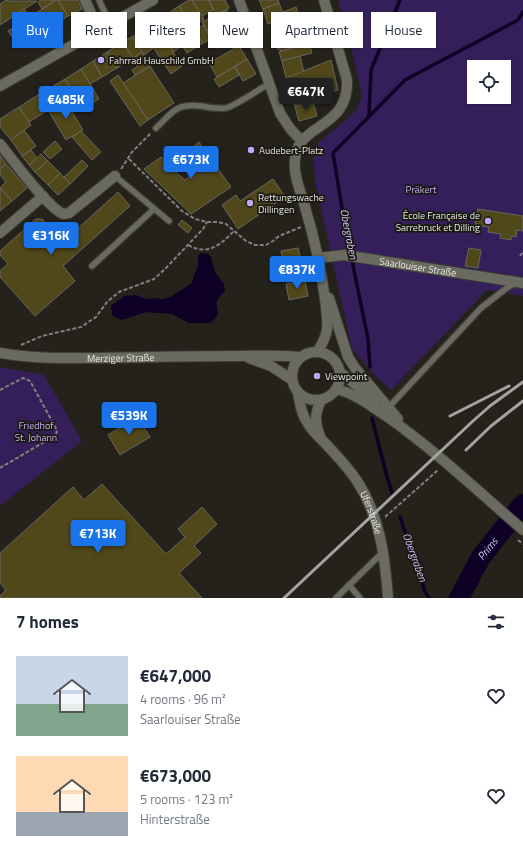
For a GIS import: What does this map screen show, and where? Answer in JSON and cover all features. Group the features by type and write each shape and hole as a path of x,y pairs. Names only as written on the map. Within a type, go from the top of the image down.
{"main road":[{"path":"85,0 91,12"},
{"path":"127,15 153,0"},
{"path":"239,0 280,113 288,127 302,140"},
{"path":"324,0 347,80 347,91 343,106 338,112 302,140 296,155 295,170 322,275 348,357 355,368 401,423"},
{"path":"2,81 71,45"},
{"path":"0,144 43,196 58,212 64,214 69,213 115,176"},
{"path":"0,233 43,196"},
{"name":"Saarlouiser Straße","path":"318,258 344,255 520,282"},
{"path":"318,351 326,338 328,328 322,275"},
{"path":"326,338 329,355"},
{"path":"318,351 329,355 337,364 340,372 340,378 336,389 327,398 321,400 306,398 298,393 291,379 294,363 305,353 318,351"},
{"name":"Merziger Straße","path":"2,354 64,358 269,355 300,357"},
{"name":"Merziger Straße","path":"241,356 271,366 291,379"},
{"path":"340,372 401,423 523,530"},
{"path":"336,389 362,399 416,437"},
{"name":"Uferstraße","path":"298,393 303,416 306,422 346,466 365,493 378,523 387,579 388,598"},
{"name":"Uferstraße","path":"321,400 315,418 316,427 323,441"}],"lane":[{"path":"99,0 104,12"},
{"path":"156,128 175,110 182,106 215,109 228,107 270,83"},
{"path":"115,176 169,221"},
{"path":"92,266 154,209"},
{"path":"388,408 481,308 508,287 520,282"},
{"path":"336,598 382,553"},
{"path":"349,585 360,598"}],"path":[{"path":"115,176 129,159 132,152 156,128"},
{"path":"129,159 182,211 195,219 206,222 226,224 246,241 255,245 266,245 294,229 310,225"},
{"path":"2,354 42,336 82,327 96,317 107,302 118,292 154,278 165,269 203,229 206,222"},
{"path":"188,245 195,249 211,249 225,240 234,231"},
{"path":"520,256 523,252"},
{"path":"0,390 23,378 30,380 57,430 56,436 0,468"},
{"path":"390,513 446,463"}],"green space":[{"name":"Präkert","path":"338,0 523,0 523,296 487,290 391,390 371,371 352,349 316,186 313,154 318,143 356,111 362,96 351,48 363,48 363,12 342,12"},
{"name":"Friedhof St. Johann","path":"0,367 44,375 82,441 0,506"}],"shaded area":[{"path":"201,253 208,254 211,257 215,272 224,284 225,291 219,297 217,302 218,314 210,323 189,323 172,314 146,312 122,320 112,315 111,306 124,296 136,295 146,299 163,299 170,297 191,284 198,265 198,256"}],"building":[{"path":"6,0 37,1 20,12 12,12 12,17 0,25 0,4"},
{"path":"41,0 54,1 42,9 38,2"},
{"path":"58,0 68,16 63,19 63,12 38,12"},
{"path":"58,0 78,0 82,9 76,12 71,12 71,14 68,16"},
{"path":"189,0 192,0 200,12 183,12 179,6"},
{"path":"192,0 209,0 213,10 202,16"},
{"path":"209,0 225,0 229,8 222,12 215,12"},
{"path":"259,0 278,0 279,3 263,9"},
{"path":"279,3 283,12 271,12 271,23 268,24 263,9"},
{"path":"179,6 183,12 170,12"},
{"path":"296,7 298,12 283,12"},
{"path":"24,9 26,12 20,12"},
{"path":"200,13 204,19 200,22"},
{"path":"208,19 208,33 202,22"},
{"path":"204,25 208,33 208,40 203,43 200,38 200,27"},
{"path":"12,28 12,37 8,31"},
{"path":"132,37 135,42 135,48 139,48 142,52 133,58 127,48 127,40"},
{"path":"113,48 127,48 133,58 117,68 107,52"},
{"path":"139,48 153,48 144,55"},
{"path":"154,48 171,48 182,66 171,74"},
{"path":"171,48 179,48 173,52"},
{"path":"184,48 195,48 187,53"},
{"path":"235,48 240,48 247,59 217,77 209,63"},
{"path":"277,48 294,48 281,51 280,49 278,50"},
{"path":"292,48 310,48 312,53 282,61 279,52"},
{"path":"107,52 117,68 102,77 93,61"},
{"path":"142,52 150,66 135,75 132,70 138,66 133,58"},
{"path":"300,56 304,72 286,78 282,61"},
{"path":"247,59 256,74 243,81 235,67"},
{"path":"331,60 338,90 330,92 329,89 311,94 313,102 295,107 286,78"},
{"path":"93,61 102,77 90,84 81,69"},
{"path":"150,66 174,103 148,120 123,83"},
{"path":"235,67 239,75 219,87 214,79"},
{"path":"81,69 99,99 92,103 83,88 74,94 65,79"},
{"path":"118,75 148,120 140,126 110,81"},
{"path":"65,79 74,94 65,100 55,85"},
{"path":"55,85 65,100 57,105 47,90"},
{"path":"47,90 57,105 48,110 38,95"},
{"path":"38,95 48,110 29,122 19,107"},
{"path":"65,100 83,130 66,140 48,110"},
{"path":"313,102 317,116 299,121 295,107"},
{"path":"19,107 31,125 11,140 0,127 0,119"},
{"path":"24,130 36,146 22,156 11,140"},
{"path":"81,131 101,152 92,160 72,137"},
{"path":"55,141 62,149 50,159 43,152"},
{"path":"199,142 231,187 191,214 144,169 161,157 172,166 169,167 185,180 196,170 188,157 190,155 188,151"},
{"path":"31,150 37,158 29,165 22,156"},
{"path":"41,154 48,161 35,172 29,165"},
{"path":"0,155 6,164 0,169"},
{"path":"82,160 88,166 70,184 64,177"},
{"path":"48,161 60,173 48,185 35,172"},
{"path":"6,164 27,188 12,201 0,188 6,182 0,175 0,169"},
{"path":"60,173 70,184 58,195 48,185"},
{"name":"Rettungswache Dillingen","path":"273,179 285,197 238,229 222,205 236,195 240,201"},
{"path":"0,188 12,201 0,211"},
{"path":"118,192 130,206 63,266 75,281 35,316 0,277 0,271 8,264 0,255 0,251 36,219 42,219 63,242"},
{"path":"478,209 523,216 523,231 517,230 516,237 511,236 511,240 500,238 501,234 488,232 489,227 475,225"},
{"path":"182,220 192,228 188,233 178,225"},
{"path":"298,248 301,260 284,264 281,251"},
{"path":"469,248 481,250 478,268 465,266"},
{"path":"298,261 300,270 289,272 285,264"},
{"path":"305,281 308,296 289,300 286,284"},
{"path":"137,417 150,437 120,455 108,435"},
{"path":"102,484 166,554 185,537 178,529 202,507 217,524 194,546 201,553 179,573 202,598 0,598 6,590 0,583 0,553 73,487 84,500"}],"waterway":[{"name":"Obergraben","path":"369,116 371,70 400,0"},
{"name":"Obergraben","path":"370,367 368,339 345,226 333,153 405,80 518,20 523,12"},
{"name":"Obergraben","path":"372,418 392,493"},
{"name":"Prims","path":"459,598 481,557 523,504"},
{"name":"Obergraben","path":"400,517 425,592 429,598"}],"railway":[{"path":"284,598 473,421 490,406 523,382"},
{"path":"450,416 509,386"},
{"path":"466,450 491,426 523,401"}],"place":[{"name":"Fahrrad Hauschild GmbH","path":"101,60"},
{"name":"Audebert-Platz","path":"251,150"},
{"name":"Rettungswache Dillingen","path":"250,203"},
{"name":"École Française de Sarrebruck et Dilling","path":"488,221"},
{"name":"Viewpoint","path":"317,376"}]}
